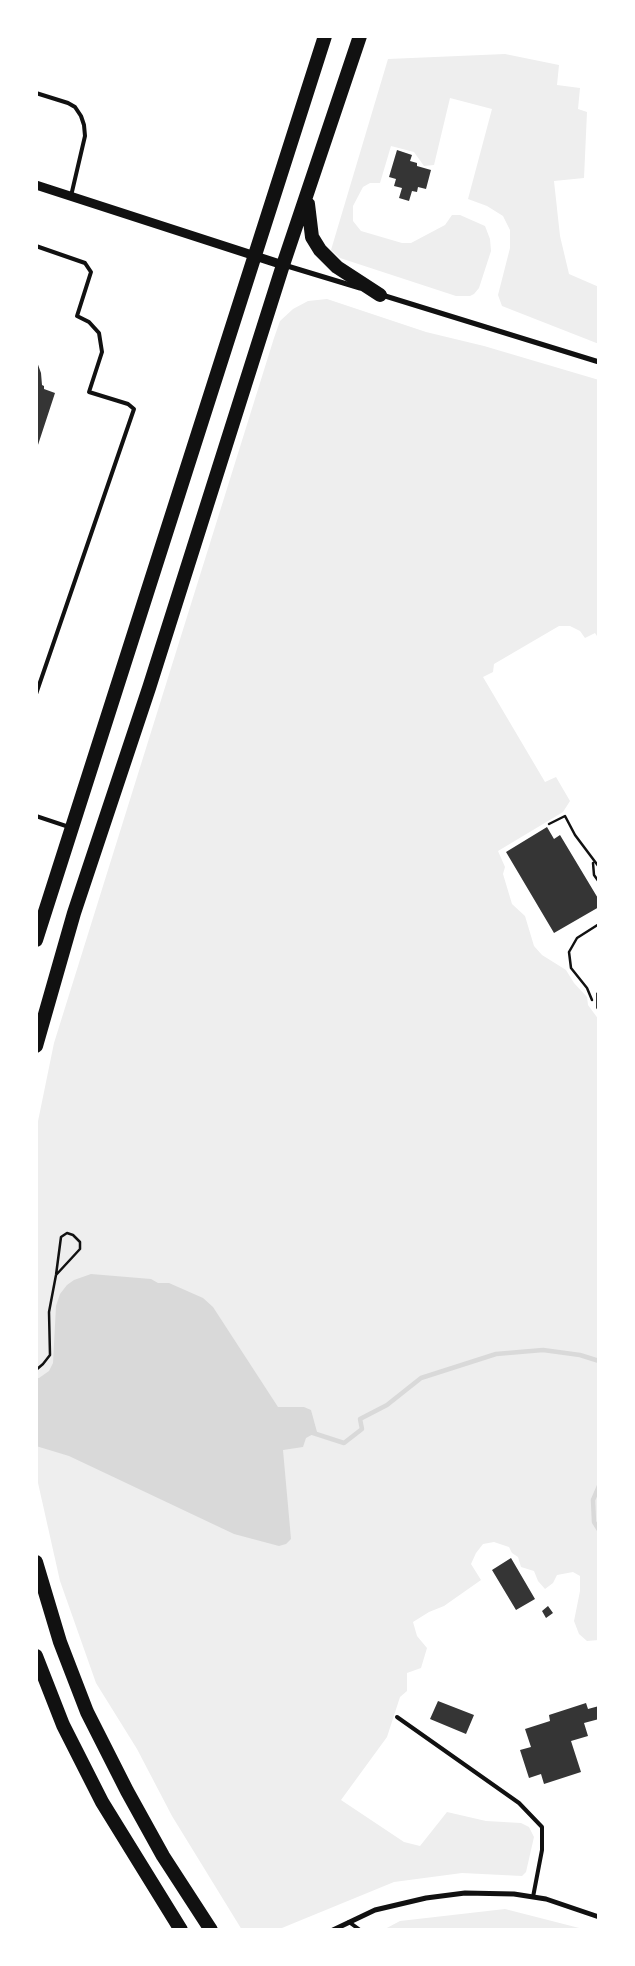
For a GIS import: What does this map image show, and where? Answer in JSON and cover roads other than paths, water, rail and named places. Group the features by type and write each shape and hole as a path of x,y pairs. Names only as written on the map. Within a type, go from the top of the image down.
{"highway":[{"path":"36,940 325,36"},
{"path":"36,1046 74,913 149,688 283,264 360,36"},
{"path":"307,196 312,237 320,250 337,267 380,295"},
{"path":"36,1562 60,1642 87,1712 163,1856 211,1930"},
{"path":"36,1656 63,1725 102,1802 181,1930"}],"street":[{"path":"36,185 380,295 599,362"},
{"path":"333,1930 375,1910 426,1898 465,1893 533,1897 599,1917"}],"lane":[{"path":"36,93 68,103 75,107 81,116 85,136 71,196"},
{"path":"36,246 85,263 92,272 77,316 90,322 100,333 102,352 89,392 128,404 134,409 36,694"},
{"path":"36,816 72,828"},
{"path":"397,1717 519,1803 542,1827 542,1850 533,1897"},
{"path":"349,1922 360,1930"}],"waterway":[{"path":"310,1432 344,1443 362,1429 360,1419 387,1405 421,1378 496,1354 543,1350 580,1355 599,1361"},
{"path":"599,1486 593,1500 594,1522 599,1530"}]}
